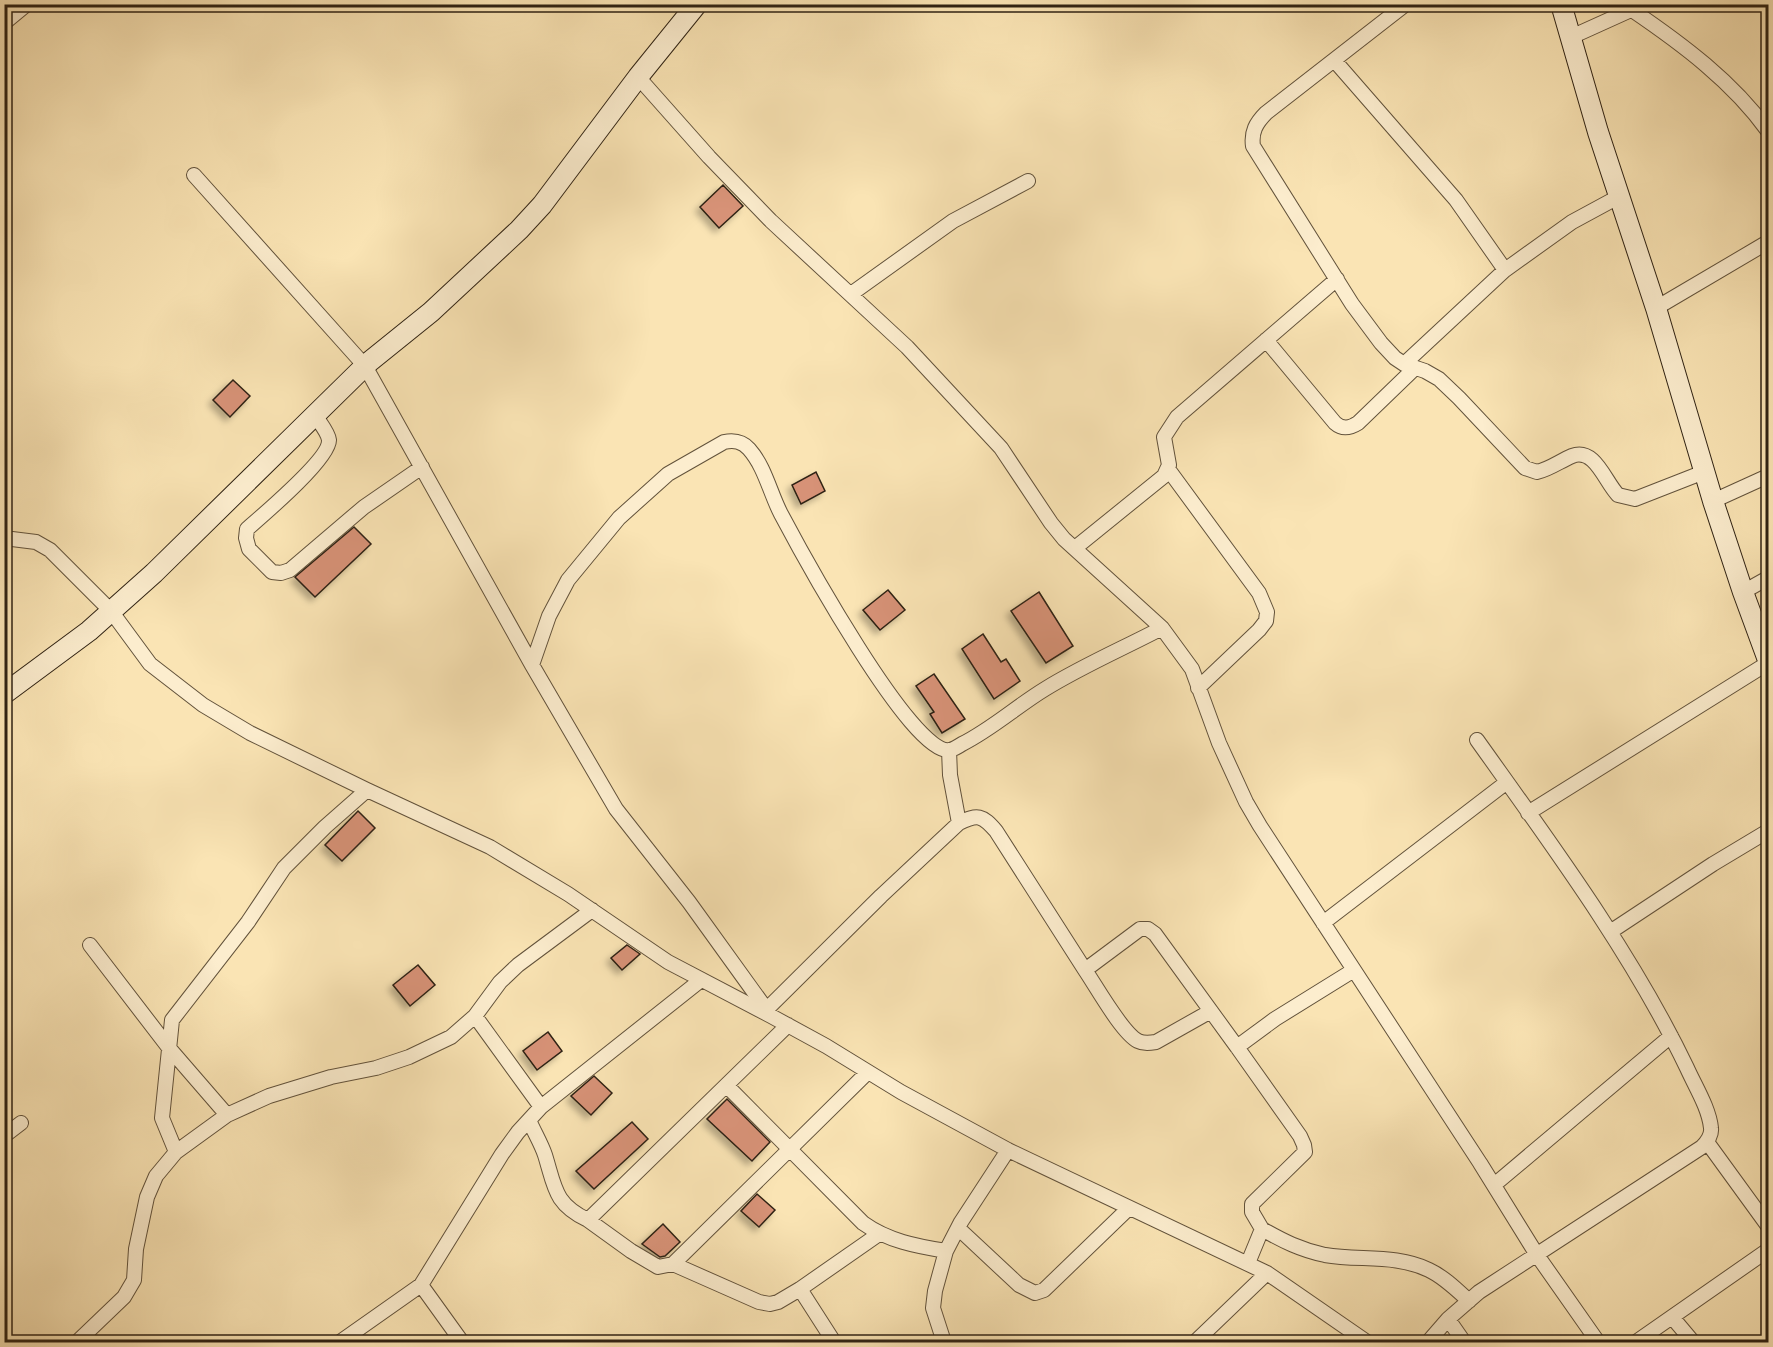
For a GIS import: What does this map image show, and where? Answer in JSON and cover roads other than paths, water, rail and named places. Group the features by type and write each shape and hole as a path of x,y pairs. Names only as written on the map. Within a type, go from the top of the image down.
{"street":[{"path":"4,23 27,4"},
{"path":"4,693 89,631 154,573 366,366 431,312 519,230 542,205 638,77 698,4"},
{"path":"1406,4 1266,113 1256,125 1252,138 1252,146 1257,154 1381,343 1410,366 1439,379 1525,468 1532,472 1545,470 1578,454 1585,455 1593,460 1618,495 1635,499 1704,472"},
{"path":"1528,813 1768,662 1713,501 1656,308 1561,4"},
{"path":"1571,38 1638,7 1731,89 1768,131"},
{"path":"1334,60 1456,200 1505,270"},
{"path":"638,77 771,221 907,347 1001,448 1051,523 1075,548 1162,627 1192,669 1219,743 1246,802 1265,835 1494,1185 1537,1255 1598,1342"},
{"path":"194,175 366,366 532,665 616,809 689,902 769,1012"},
{"path":"851,294 953,221 1028,181"},
{"path":"1266,340 1335,423 1343,428 1349,428 1358,423 1410,366 1505,270 1572,222 1620,196"},
{"path":"1656,308 1768,242"},
{"path":"1075,548 1160,481 1168,469 1169,461 1164,437 1177,417 1337,279"},
{"path":"315,415 329,439 327,448 318,462 247,530 246,538 249,549 272,572 281,573 290,570 364,507 422,467"},
{"path":"532,665 549,616 568,580 619,518 668,474 724,442 738,442 750,450 825,596 856,647 907,715 928,740 939,749 949,750 974,739 1046,688 1162,627"},
{"path":"1168,469 1251,580 1265,603 1267,612 1266,621 1259,630 1198,688"},
{"path":"1713,501 1768,476"},
{"path":"4,538 36,542 50,550 111,611 150,664 203,705 250,733 490,847 592,910 668,962 769,1012 901,1092 1008,1150 1267,1273 1367,1342"},
{"path":"1743,592 1768,578"},
{"path":"1428,1342 1448,1319 1469,1301 1707,1142 1711,1129 1709,1119 1671,1036 1610,932 1477,740"},
{"path":"949,750 950,775 959,823"},
{"path":"1323,923 1507,782"},
{"path":"176,1152 162,1118 171,1020 248,922 284,868 367,790"},
{"path":"769,1012 880,896 959,823 970,817 979,817 987,821 996,831 1085,970 1122,1024 1139,1042 1148,1044 1156,1042 1211,1011"},
{"path":"1610,932 1713,864 1768,831"},
{"path":"77,1342 124,1297 134,1280 136,1249 147,1197 156,1176 176,1152 227,1115 279,1093 331,1077 376,1068 409,1058 451,1037 475,1016 500,982 518,965 592,910"},
{"path":"1085,970 1140,929 1148,929 1155,934 1237,1047 1304,1145 1305,1152 1252,1204 1252,1212 1262,1229 1288,1245 1327,1255 1380,1258 1409,1263 1437,1274 1469,1301"},
{"path":"90,945 169,1048 227,1115"},
{"path":"1237,1047 1275,1019 1354,970"},
{"path":"340,1342 421,1285 502,1154 541,1107 701,980"},
{"path":"475,1016 541,1107"},
{"path":"588,1220 788,1025"},
{"path":"1494,1185 1671,1036"},
{"path":"529,1120 545,1157 553,1188 573,1213 588,1220 658,1267 673,1264 868,1072"},
{"path":"727,1086 862,1223 879,1234 901,1242 946,1251"},
{"path":"4,1136 21,1123"},
{"path":"1707,1142 1768,1226"},
{"path":"944,1342 933,1308 935,1291 946,1251 958,1228 1008,1150"},
{"path":"958,1228 1019,1285 1035,1293 1044,1290 1129,1208"},
{"path":"1248,1263 1262,1229"},
{"path":"673,1264 759,1302 770,1304 800,1289 879,1234"},
{"path":"1636,1342 1768,1250"},
{"path":"1195,1342 1267,1273"},
{"path":"421,1285 462,1342"},
{"path":"800,1289 834,1342"},
{"path":"1672,1317 1692,1342"},
{"path":"1448,1319 1464,1342"}]}
